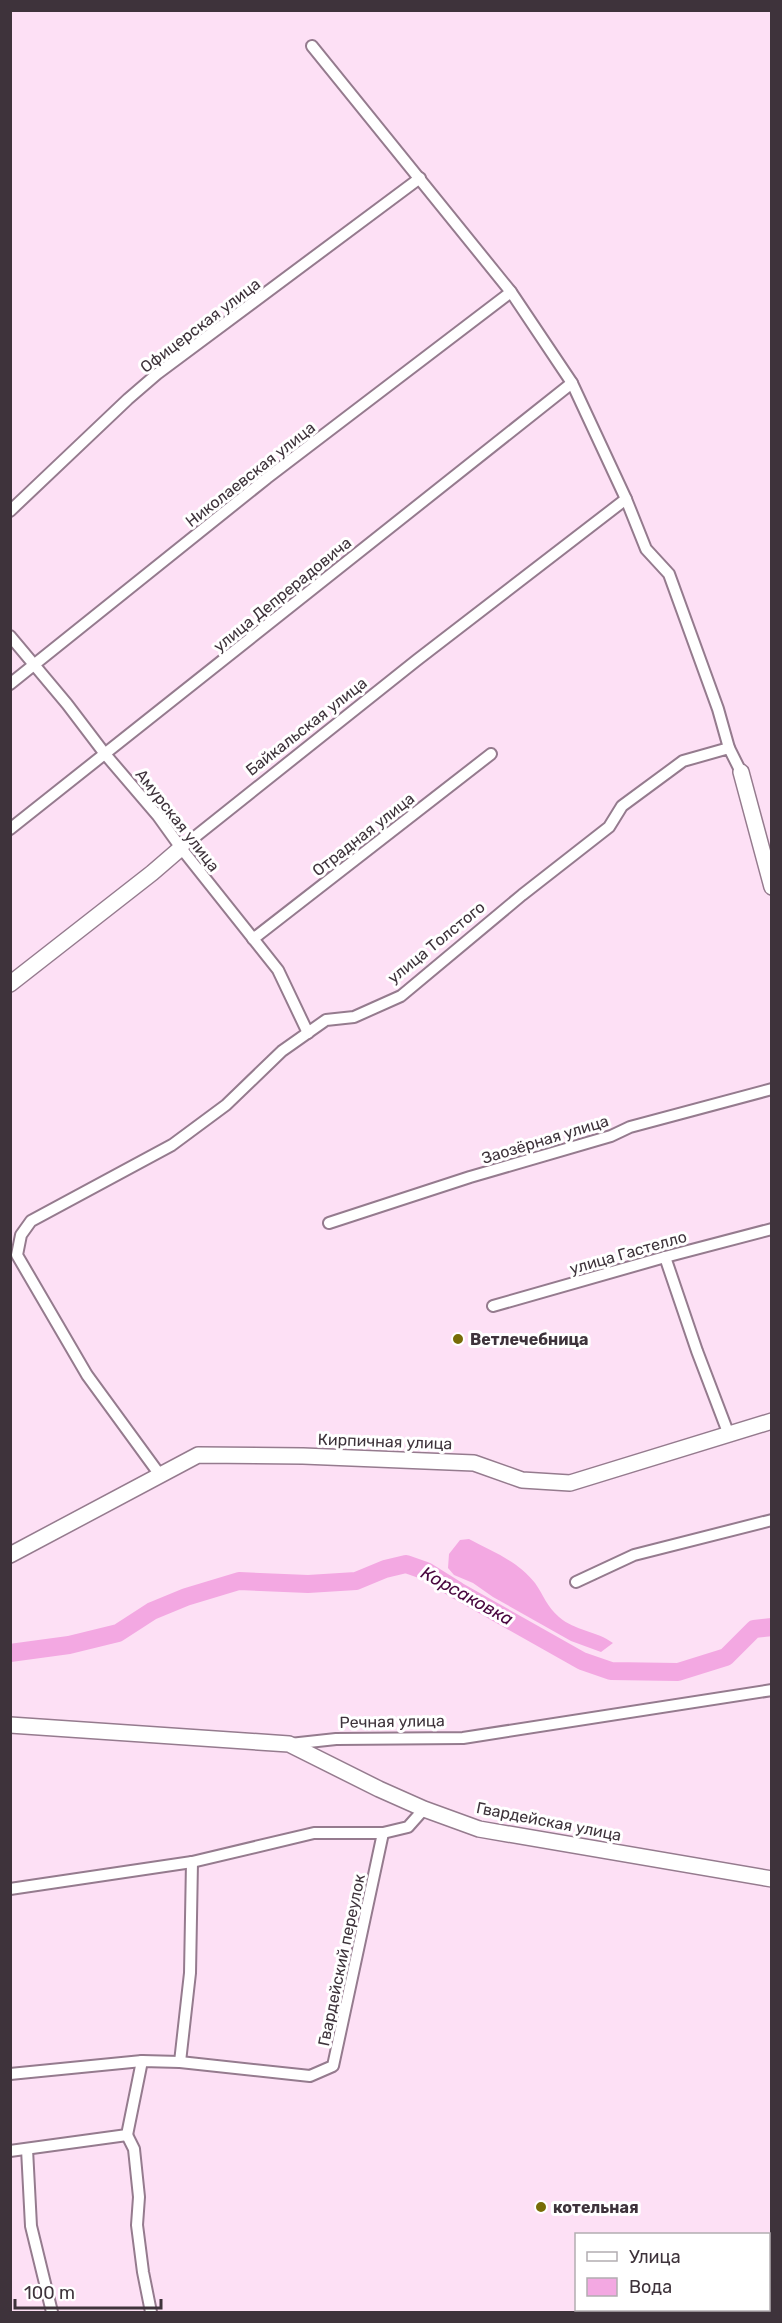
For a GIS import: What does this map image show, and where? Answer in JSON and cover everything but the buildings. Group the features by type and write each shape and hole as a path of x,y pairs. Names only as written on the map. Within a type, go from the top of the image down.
{"street":[{"path":"312,46 511,292 572,383 626,499 646,549 669,574 718,709 729,748 741,772 771,887"},
{"name":"Офицерская улица","path":"10,511 157,374 420,178"},
{"name":"Николаевская улица","path":"10,684 267,478 511,292"},
{"name":"улица Депрерадовича","path":"10,829 572,383"},
{"name":"Байкальская улица","path":"10,984 417,660 626,499"},
{"name":"Амурская улица","path":"10,636 158,816 278,970 308,1033"},
{"name":"улица Толстого","path":"160,1475 87,1376 17,1255 21,1235 31,1221 172,1145 226,1104 282,1051 326,1020 354,1017 401,996 522,894 609,827 622,806 683,761 729,748"},
{"name":"Отрадная улица","path":"253,939 491,754"},
{"name":"Заозёрная улица","path":"329,1223 470,1177 611,1136 630,1127 771,1089"},
{"name":"улица Гастелло","path":"493,1306 771,1229"},
{"path":"665,1257 729,1435"},
{"name":"Кирпичная улица","path":"10,1555 198,1455 303,1456 474,1463 522,1480 570,1483 771,1421"},
{"path":"576,1582 634,1555 771,1520"},
{"name":"Речная улица","path":"10,1725 289,1744 336,1739 463,1738 771,1690"},
{"name":"Гвардейская улица","path":"289,1744 424,1809 479,1829 771,1879"},
{"path":"10,1889 192,1862 314,1833 383,1833 408,1827 424,1809"},
{"name":"Гвардейский переулок","path":"10,2074 142,2061 180,2062 310,2076 333,2066 383,1833"},
{"path":"180,2062 190,1973 192,1862"},
{"path":"142,2061 128,2135 134,2150 139,2197 137,2225 151,2313"},
{"path":"10,2151 128,2135"},
{"path":"27,2149 31,2226 52,2313"}],"water":[{"path":"469,1539 505,1558 528,1575 551,1609 565,1622 613,1643 601,1652 571,1641 493,1597 473,1583 454,1575 448,1568 449,1554 460,1540"}],"waterway":[{"name":"Корсаковка","path":"10,1653 69,1645 118,1633 152,1611 186,1597 239,1581 308,1584 356,1581 385,1569 406,1564 426,1571 582,1661 611,1671 678,1672 726,1657 754,1629 772,1627"}],"place":[{"name":"Ветлечебница","path":"458,1339"},
{"name":"котельная","path":"541,2207"}]}
